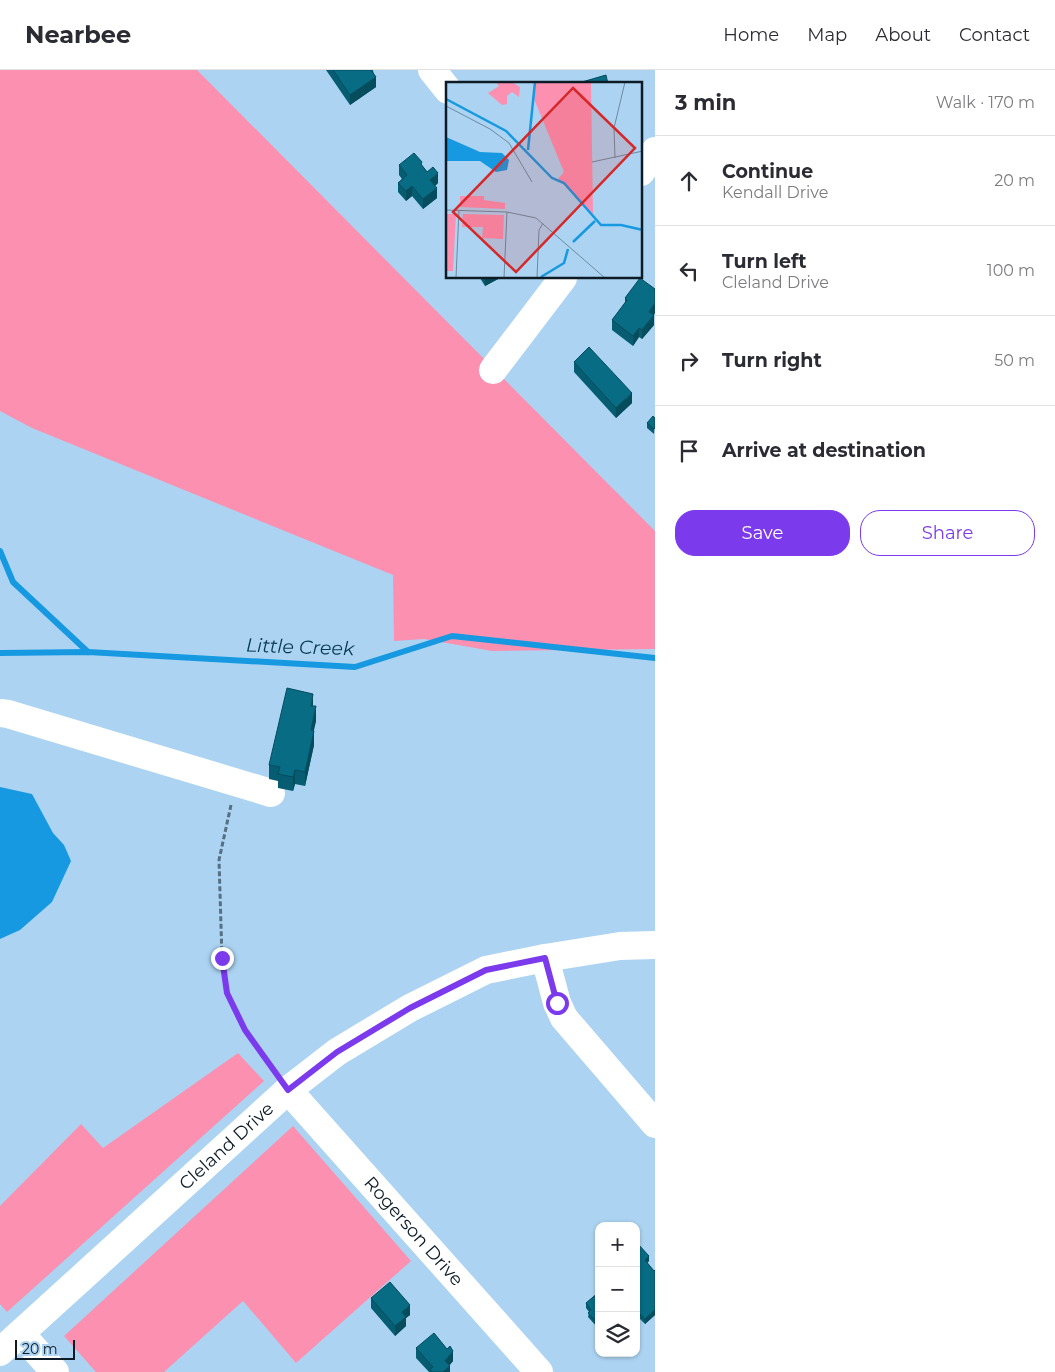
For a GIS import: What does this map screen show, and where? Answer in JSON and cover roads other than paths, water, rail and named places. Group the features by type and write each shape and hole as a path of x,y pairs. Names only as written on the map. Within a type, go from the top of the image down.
{"street":[{"path":"432,70 446,88"},
{"path":"642,170 655,151"},
{"path":"493,370 562,279"},
{"path":"0,713 271,793"},
{"name":"Cleland Drive","path":"0,1352 288,1090 337,1052 410,1008 486,970 620,946 655,945"},
{"path":"545,958 557,1003 564,1018 655,1124"},
{"name":"Rogerson Drive","path":"288,1090 539,1372"},
{"path":"21,1334 55,1372"}],"water":[{"path":"0,787 32,794 53,833 64,845 71,861 52,902 20,930 0,939"}],"waterway":[{"path":"0,551 13,582 88,652"},
{"name":"Little Creek","path":"0,653 88,652 355,667 452,636 655,658"}]}
